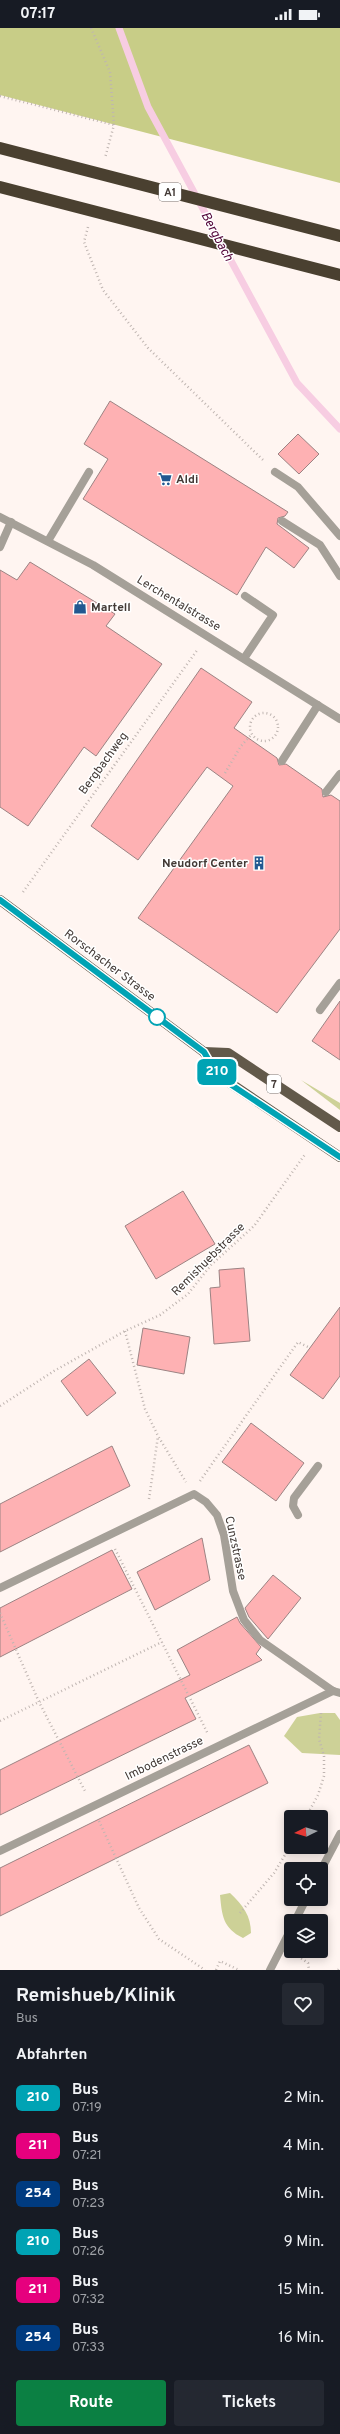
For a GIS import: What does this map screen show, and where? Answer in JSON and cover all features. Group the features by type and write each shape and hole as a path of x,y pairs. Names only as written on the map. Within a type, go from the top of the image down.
{"highway":[{"name":"A1","path":"0,148 340,236"},
{"path":"0,187 340,275"}],"main road":[{"name":"Rorschacher Strasse","path":"0,900 204,1052 218,1076 340,1157"},
{"name":"7","path":"204,1052 228,1053 340,1128"}],"street":[{"path":"48,541 89,472"},
{"path":"275,472 298,487 340,536"},
{"name":"Lerchentalstrasse","path":"0,517 93,564 245,657 340,718"},
{"path":"282,521 320,545 340,576"},
{"path":"0,547 11,522"},
{"path":"245,596 273,615 245,657"},
{"path":"282,761 318,704"},
{"path":"326,792 340,774"},
{"path":"320,1010 340,983"},
{"path":"298,1515 293,1506 294,1498 318,1466"},
{"path":"0,1588 194,1494"},
{"name":"Cunzstrasse","path":"194,1494 206,1502 217,1515 224,1536 233,1591 244,1620 260,1640 337,1692"},
{"name":"Imbodenstrasse","path":"0,1851 214,1747 321,1697 337,1692"},
{"path":"325,1862 340,1834"},
{"path":"270,1970 284,1943"}],"path":[{"path":"91,28 110,72 114,125 105,162"},
{"path":"0,96 114,125"},
{"path":"90,220 84,242 103,290 148,348 275,472"},
{"name":"Bergbachweg","path":"23,892 200,646"},
{"path":"225,773 241,746 251,735 250,725 254,716 268,713 276,719 278,728 271,740 262,742 251,735"},
{"name":"Remishuebstrasse","path":"0,1406 54,1371 125,1331 160,1315 188,1294 211,1265 254,1226 315,1140"},
{"path":"125,1331 145,1409 158,1436 194,1494"},
{"path":"194,1494 202,1477 298,1342 310,1348"},
{"path":"146,1518 158,1436"},
{"path":"109,1536 214,1747"},
{"path":"0,1720 162,1642"},
{"path":"310,1810 318,1795 324,1776 324,1756 319,1739 321,1697"},
{"path":"240,1913 274,1873 286,1854"},
{"path":"301,1958 308,1962 310,1970"},
{"path":"216,1970 220,1960 239,1970"}],"green space":[{"path":"0,28 340,28 340,183 0,95"},
{"path":"301,1080 340,1103 340,1110"},
{"path":"320,1713 335,1713 340,1720 340,1755 302,1753 284,1736 297,1717"},
{"path":"230,1893 242,1906 250,1921 251,1933 243,1938 227,1926 223,1915 220,1895"}],"building":[{"name":"Aldi","path":"110,401 288,512 285,516 278,518 277,524 309,548 294,568 266,547 237,595 83,499 108,459 84,444"},
{"path":"298,434 319,454 299,474 278,454"},
{"path":"30,562 115,614 106,626 162,664 96,756 84,747 28,826 0,807 0,570 17,580"},
{"name":"Neudorf Center","path":"201,668 252,702 234,728 277,758 279,765 286,764 322,789 323,797 331,795 340,801 340,929 277,1013 138,918 233,786 207,767 138,860 91,826"},
{"path":"340,1001 340,1060 312,1041"},
{"path":"183,1191 215,1244 156,1279 125,1226"},
{"path":"244,1268 250,1341 214,1344 210,1288 220,1287 219,1270"},
{"path":"340,1307 340,1376 323,1399 290,1375"},
{"path":"143,1328 190,1337 184,1374 137,1365"},
{"path":"89,1359 116,1393 87,1416 61,1381"},
{"path":"251,1423 304,1463 276,1501 222,1462"},
{"path":"112,1446 130,1486 0,1552 0,1504"},
{"path":"202,1538 210,1580 155,1610 137,1572"},
{"path":"112,1550 132,1589 0,1657 0,1608"},
{"path":"273,1575 301,1598 268,1639 249,1617 245,1608"},
{"path":"237,1617 240,1623 261,1647 256,1654 262,1660 185,1698 196,1719 0,1815 0,1770 190,1675 177,1650"},
{"path":"249,1745 268,1783 0,1916 0,1868"}],"waterway":[{"name":"Bergbach","path":"119,28 148,107 297,383 340,429"}],"bus line":[{"name":"210","path":"0,900 204,1052 218,1076 340,1157"}],"place":[{"name":"Aldi","path":"165,479"},
{"name":"Martell","path":"80,607"},
{"name":"Neudorf Center","path":"259,863"}]}
